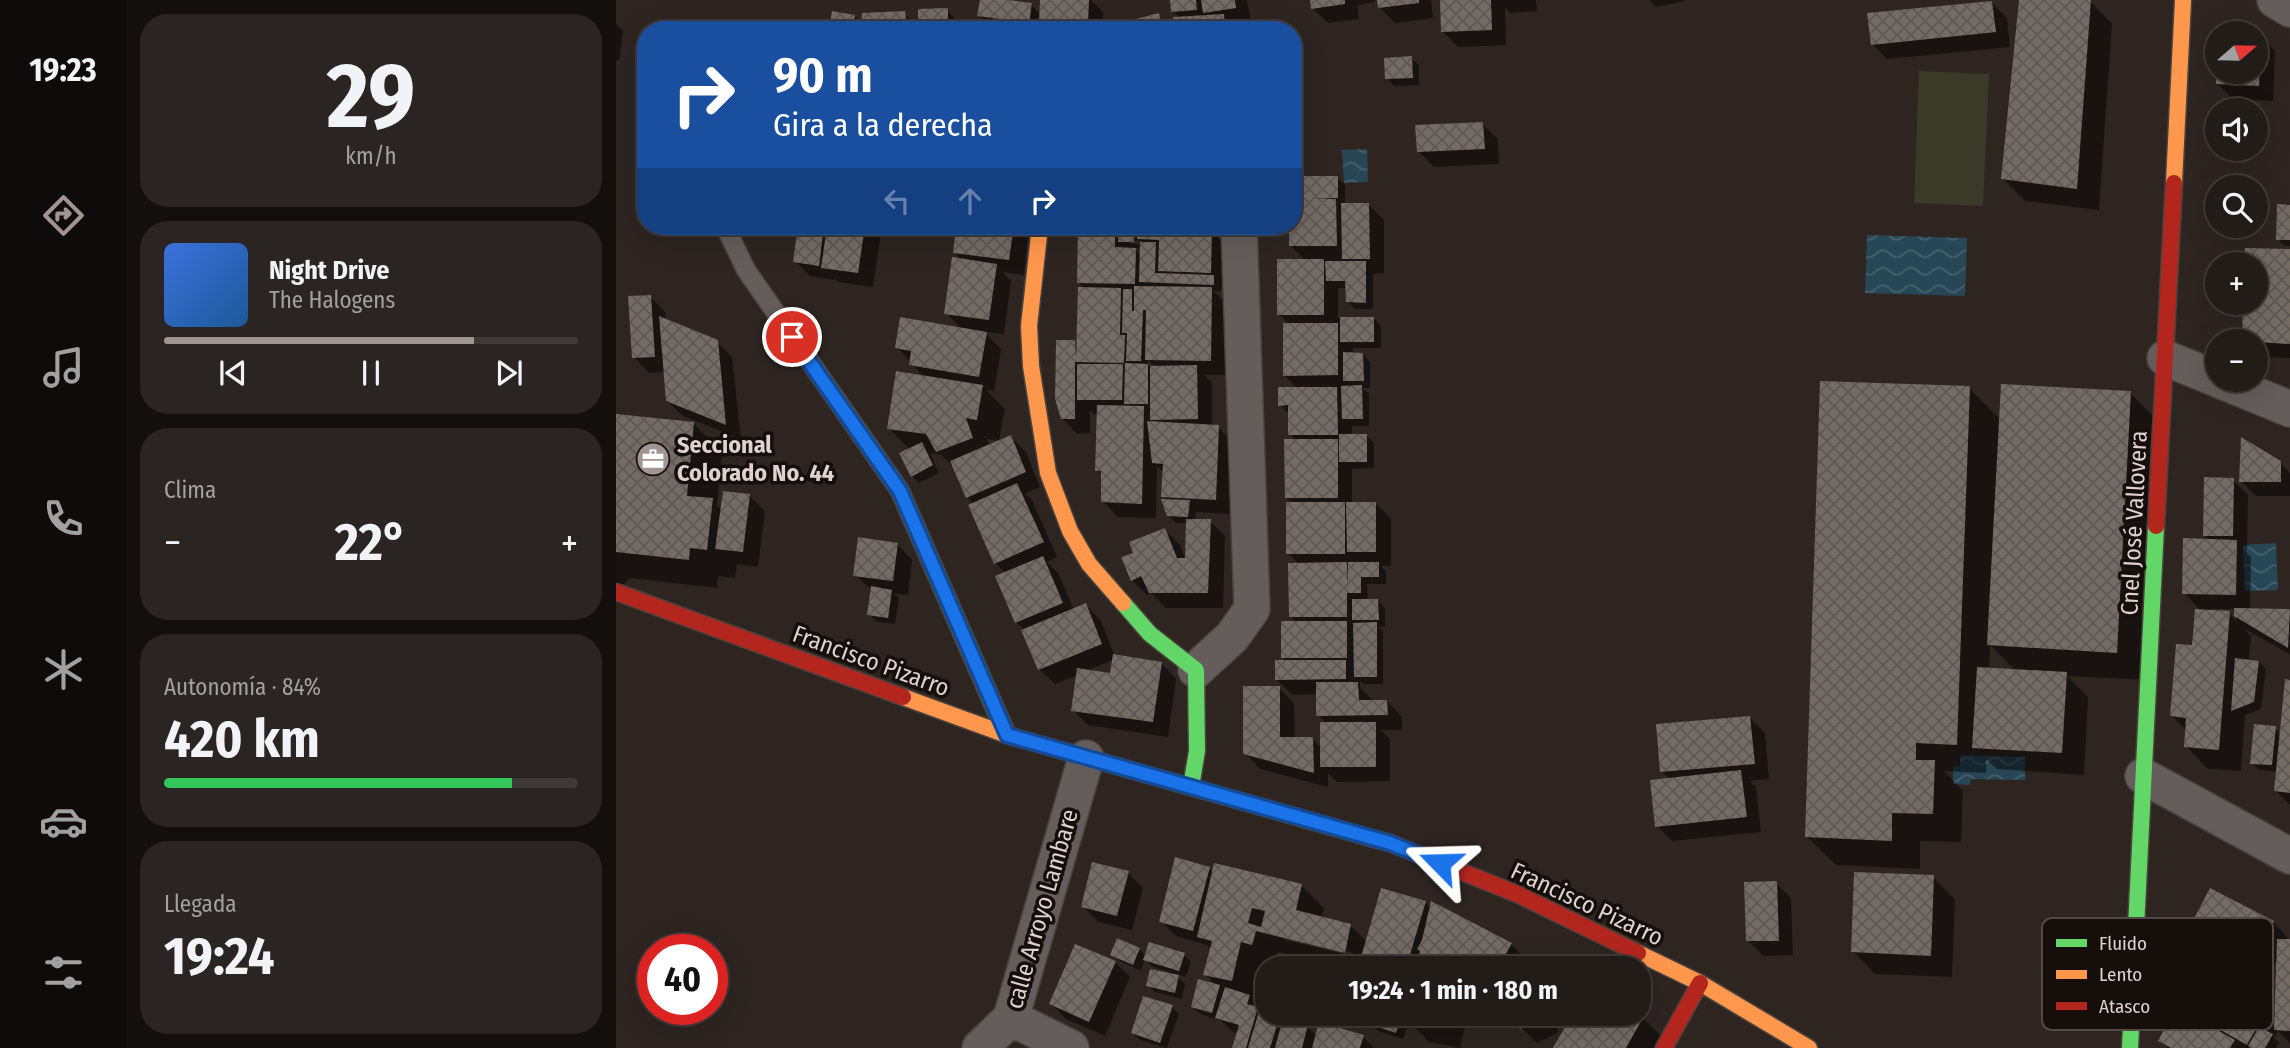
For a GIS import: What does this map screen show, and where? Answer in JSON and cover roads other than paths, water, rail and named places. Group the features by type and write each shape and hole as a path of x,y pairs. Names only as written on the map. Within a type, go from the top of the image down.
{"street":[{"name":"Cnel José Vallovera","path":"2136,918 2183,0"},
{"path":"2275,0 2290,9"},
{"path":"1039,235 1029,326 1031,366 1048,473 1070,531 1089,564 1150,634 1196,670"},
{"path":"1191,787 1197,751 1196,670 1243,625 1252,608 1239,235"},
{"path":"2165,358 2205,374"},
{"path":"2249,392 2290,409"},
{"name":"Francisco Pizarro","path":"616,592 1007,735 1390,843 1517,894 1700,983 1809,1048"},
{"name":"calle Arroyo Lambare","path":"980,1048 1011,1018 1086,758"},
{"path":"2143,776 2290,856"},
{"path":"1664,1048 1700,983"},
{"path":"1011,1018 1071,1048"},
{"name":"Cnel José Vallovera","path":"2130,1048 2131,1030"}],"lane":[{"path":"729,235 746,270 900,491 1007,735"}],"water":[{"path":"1367,149 1368,182 1344,183 1342,150"},
{"path":"1867,235 1967,238 1965,296 1865,293"},
{"path":"2276,543 2278,590 2245,591 2243,545"},
{"path":"1960,755 2025,757 2025,780 1971,779 1970,785 1953,784 1953,767 1960,766"}],"place":[{"name":"Seccional Colorado No. 44","path":"653,459"}]}
